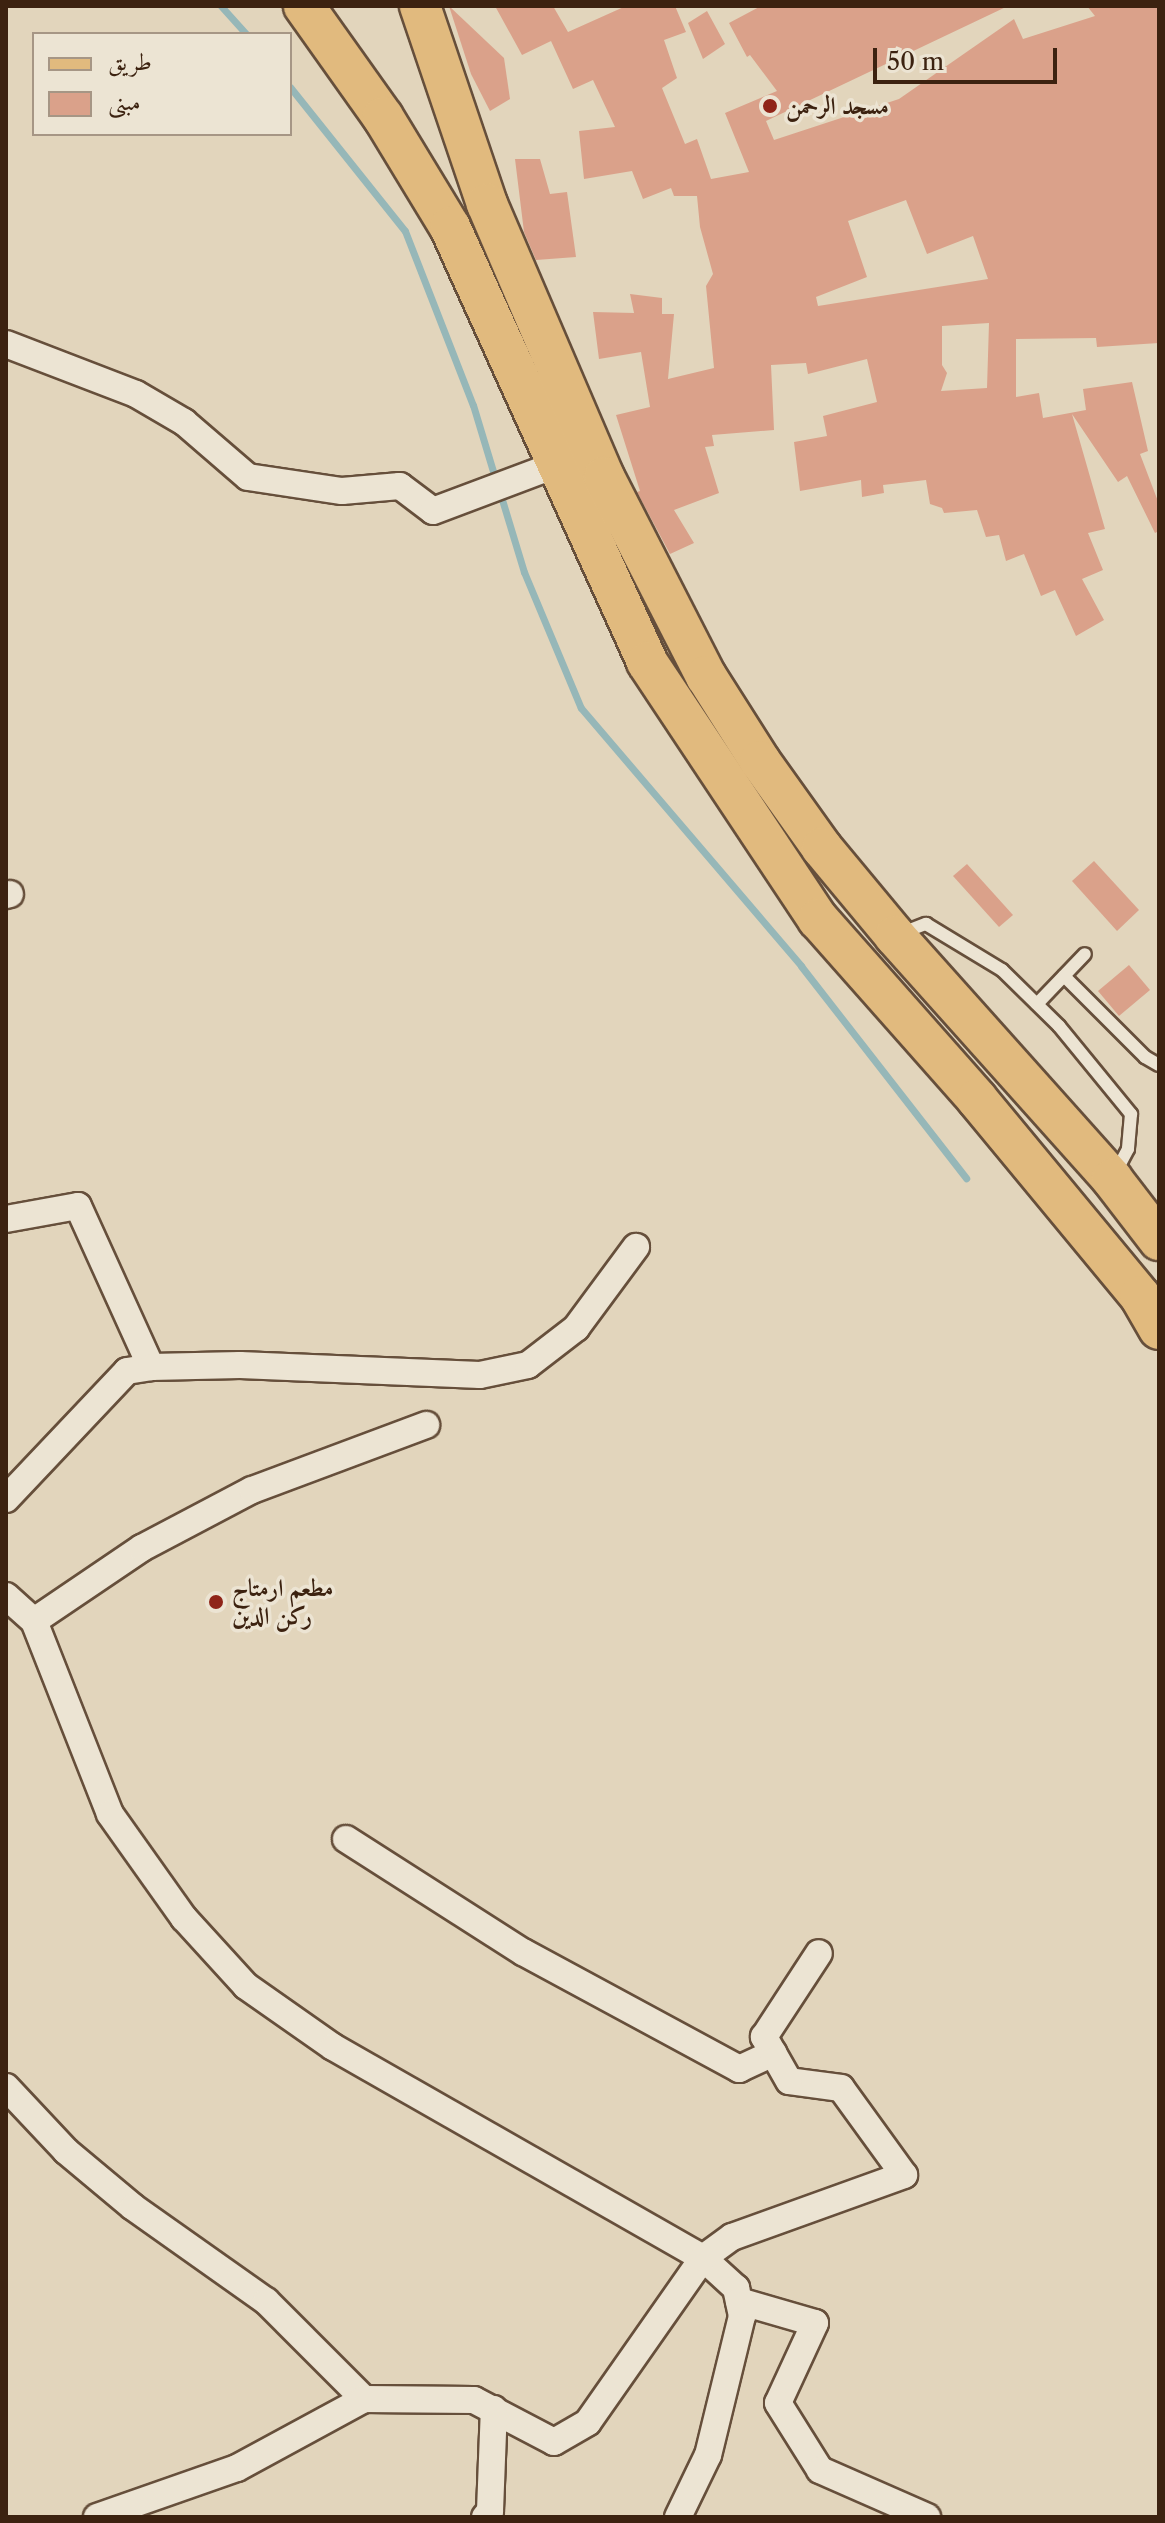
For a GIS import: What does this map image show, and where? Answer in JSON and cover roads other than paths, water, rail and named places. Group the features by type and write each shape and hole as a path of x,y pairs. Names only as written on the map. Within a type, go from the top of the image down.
{"main road":[{"path":"304,6 383,117 450,227 647,662 818,919 977,1099 1140,1296 1159,1329"},
{"path":"420,6 487,204 611,490 706,676 760,761 822,848 895,936 1156,1230"}],"street":[{"path":"6,344 136,394 184,422 248,477 342,491 400,486 433,511 558,464"},
{"path":"6,1219 78,1206 151,1367"},
{"path":"6,1499 127,1371 151,1367 240,1365 480,1375 528,1365 576,1328 636,1247"},
{"path":"34,1621 142,1548 252,1490 426,1425"},
{"path":"6,1596 34,1621 110,1814 184,1918 246,1986 333,2047 703,2258 736,2288 742,2316 708,2455 678,2517"},
{"path":"346,1839 523,1952 739,2069 774,2053"},
{"path":"97,2517 237,2468 364,2399 474,2400 554,2442 588,2422 703,2258 732,2237 904,2175 841,2088 789,2081 764,2037 819,1953"},
{"path":"6,2087 66,2151 133,2207 266,2301 364,2399"},
{"path":"739,2301 815,2323 778,2403 820,2470 927,2517"},
{"path":"485,2517 490,2511 494,2409"}],"lane":[{"path":"895,936 926,924 1002,970 1037,1004 1131,1114 1128,1149 1112,1179"},
{"path":"1037,1004 1085,954"},
{"path":"1064,976 1145,1057 1159,1065"}],"waterway":[{"path":"221,6 244,32"},
{"path":"292,90 405,231 473,405 496,481"},
{"path":"500,493 524,572 581,708 801,966 966,1178"}],"place":[{"name":"مسجد الرحمن","path":"770,106"},
{"name":"مطعم ارمتاج ركن الدين","path":"216,1602"}]}
